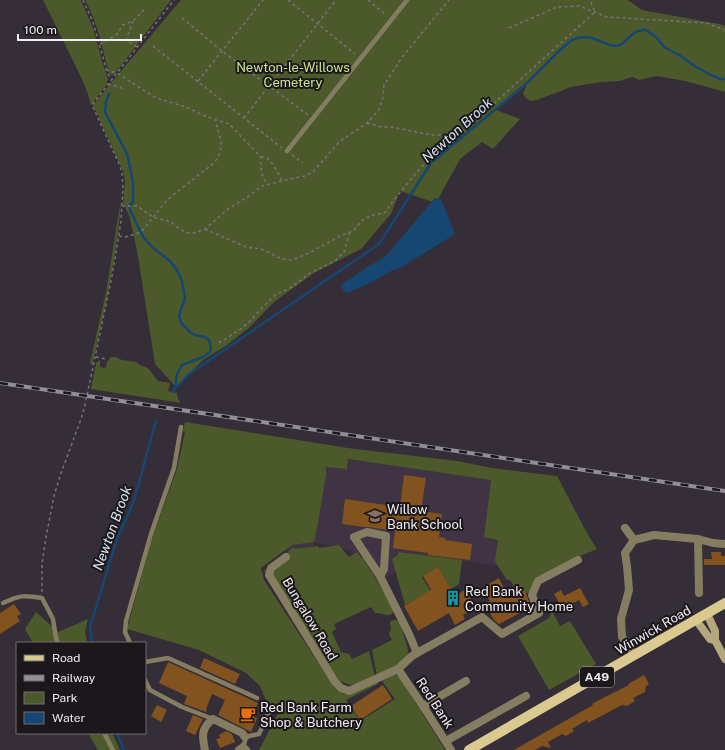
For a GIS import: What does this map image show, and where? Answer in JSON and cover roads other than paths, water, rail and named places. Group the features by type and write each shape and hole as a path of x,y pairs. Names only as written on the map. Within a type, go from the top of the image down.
{"main road":[{"name":"Winwick Road","path":"469,750 725,603"},
{"path":"707,614 714,631 714,640 725,659"},
{"path":"696,620 710,639 714,640"}],"street":[{"path":"625,528 634,540"},
{"path":"380,576 384,569 386,536 367,532 354,536 380,576 417,653"},
{"path":"635,655 622,637 621,619 628,590 625,553 634,540 654,534 725,544"},
{"path":"698,539 699,593"},
{"name":"Bungalow Road","path":"286,557 271,568 269,575 335,682 341,688 349,691 398,669"},
{"path":"398,669 412,656 482,617 502,634 539,613 532,595 538,581 578,560"},
{"name":"Red Bank","path":"398,669 424,706 451,750"},
{"path":"424,706 466,681"},
{"path":"446,741 526,696"},
{"path":"204,750 204,730 207,724 213,719 242,733 245,737"}],"lane":[{"path":"287,151 407,0"},
{"path":"130,642 125,632 126,621 151,534 174,468 181,427"},
{"path":"3,603 26,595 42,598 53,619 58,642"},
{"path":"146,662 168,658 257,698"},
{"path":"146,682 150,690 182,707 213,719"},
{"path":"243,749 245,737 259,734 269,712"},
{"path":"105,734 113,750"}],"water":[{"path":"435,198 441,199 455,234 400,268 346,293 340,286 367,267 385,257"}],"waterway":[{"name":"Newton Brook","path":"173,392 189,374 379,244 431,163 528,82 572,40 585,37 616,46 622,44 634,33 646,30 657,38 664,47 696,67 720,79 725,79"},
{"path":"109,94 105,112 127,154 133,182 133,202 130,205 130,210 140,231"},
{"path":"141,232 151,246 171,262 182,281 185,298 179,315 181,323 190,332 195,335 205,337 209,340 211,347 210,352 203,357 182,365 177,374 175,388"},
{"name":"Newton Brook","path":"92,642 90,627 117,539 134,501 156,420"},
{"name":"Newton Brook","path":"117,734 124,750"}],"railway":[{"path":"0,383 725,491"}],"place":[{"name":"Willow Bank School","path":"375,516"},
{"name":"Red Bank Community Home","path":"453,598"},
{"name":"Red Bank Farm Shop & Butchery","path":"248,714"}],"park label":[{"name":"Newton-le-Willows Cemetery","path":"293,74"}]}
